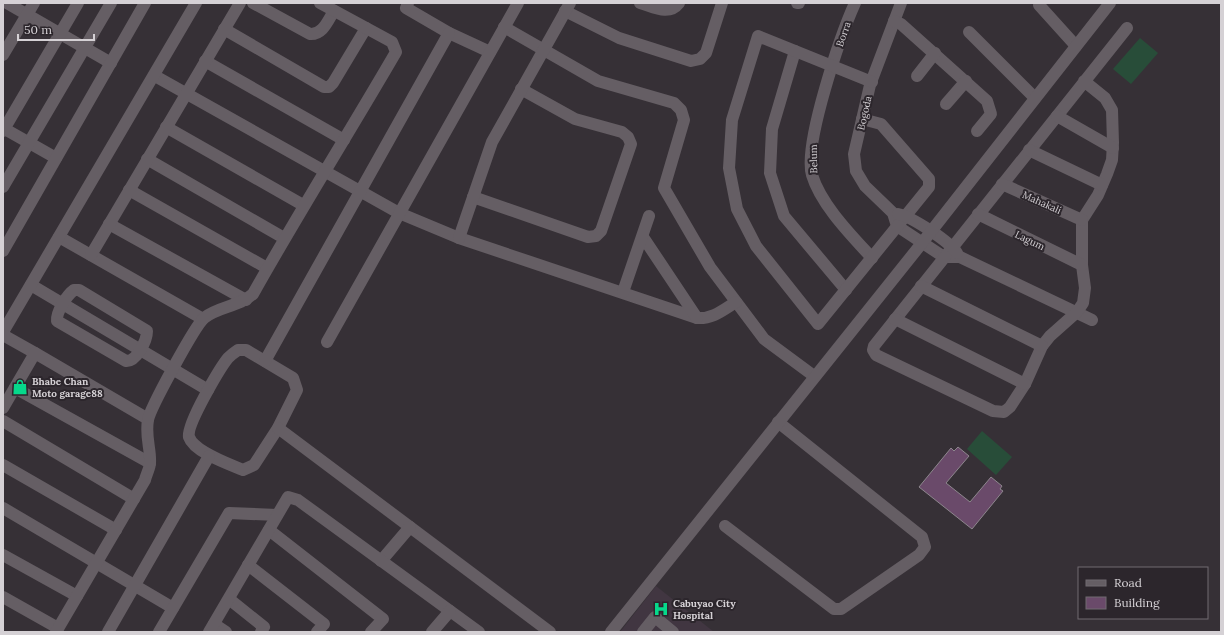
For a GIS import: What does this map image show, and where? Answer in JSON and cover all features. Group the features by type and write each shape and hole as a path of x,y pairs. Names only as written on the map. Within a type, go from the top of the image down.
{"street":[{"path":"6,3 111,63"},
{"path":"3,55 34,3"},
{"path":"56,158 3,129 78,3"},
{"path":"3,187 110,3"},
{"path":"3,251 6,237 56,158 145,3"},
{"path":"148,419 3,333 155,76 196,3"},
{"path":"91,255 240,3"},
{"path":"253,3 310,34 316,34 321,31 334,11"},
{"path":"3,597 57,630 145,480 150,463 147,440 148,419 173,368 203,319 220,308 246,300 253,294 303,204 326,172 396,52 396,47 392,42 320,3"},
{"path":"640,3 668,11 675,9 679,3"},
{"path":"459,238 492,142 542,50 568,7 619,38 691,60 700,59 706,53 722,3"},
{"name":"Borra","path":"832,66 855,3"},
{"name":"Bogoda","path":"897,226 893,214 865,186 856,171 854,154 872,82 901,3"},
{"path":"612,631 814,376 922,243 1110,3"},
{"path":"327,342 504,27 515,4"},
{"path":"403,5 449,33 490,52"},
{"path":"1039,5 1076,46"},
{"path":"894,21 901,24 935,53 987,101 991,114 978,131"},
{"path":"504,27 598,81 674,103 681,110 684,120 664,188 710,267 764,339 814,376"},
{"path":"224,29 324,87 333,83 366,28"},
{"path":"1084,81 1105,98 1112,110 1113,148 1112,160 1102,185 1082,220 1082,265 1085,288 1083,303 1077,312 1050,336 1042,346 1025,384 1010,407 1004,412 993,412 876,355 873,350 874,346 978,214 1084,81 1127,28"},
{"path":"969,32 1035,98"},
{"path":"265,361 449,33"},
{"path":"862,119 881,124 929,179 929,187 818,324 756,246 737,209 729,168 732,120 758,36 872,82"},
{"path":"795,50 772,129 770,173 784,216 846,290"},
{"path":"917,76 935,53"},
{"path":"205,61 344,140"},
{"name":"Belum","path":"832,66 811,147 812,174 824,200 872,258"},
{"path":"155,76 361,192 399,212 459,238 697,318 714,316 736,302"},
{"path":"946,104 966,81"},
{"path":"473,197 588,237 596,236 601,230 631,144 628,137 622,132 575,119 521,89"},
{"path":"1057,116 1113,148"},
{"path":"166,127 303,204"},
{"path":"1029,150 1102,185"},
{"path":"147,159 284,238"},
{"name":"Mahakali","path":"1002,184 1082,220"},
{"path":"129,190 267,268"},
{"path":"893,214 905,216 930,232 952,247 960,257"},
{"name":"Lagum","path":"978,214 1082,265"},
{"path":"622,292 643,237 649,216"},
{"path":"109,224 246,300"},
{"path":"897,226 944,257 960,257 1092,320"},
{"path":"60,237 203,319"},
{"path":"643,237 697,318"},
{"path":"31,285 208,390"},
{"path":"921,286 1042,346"},
{"path":"79,290 143,328 147,331 147,336 134,359 130,362 126,362 59,323 56,317 63,304 71,292 79,290"},
{"path":"895,319 1025,384"},
{"path":"238,350 246,350 265,361 293,378 298,390 278,428 254,465 243,470 209,456 194,444 189,437 189,428 208,390 229,356 238,350"},
{"path":"3,408 35,353"},
{"path":"15,388 150,463"},
{"path":"3,421 134,499"},
{"path":"725,526 834,610 841,609 919,555 925,547 922,537 778,422"},
{"path":"278,428 410,527 543,630"},
{"path":"108,632 209,456"},
{"path":"3,465 116,530"},
{"path":"226,632 212,628 288,497 298,500 478,632"},
{"path":"3,508 173,608"},
{"path":"159,632 228,513 277,515"},
{"path":"382,561 410,527"},
{"path":"269,530 383,619 371,632"},
{"path":"3,555 77,596"},
{"path":"248,565 324,624 317,632"},
{"path":"229,599 264,627 261,632"},
{"path":"432,632 450,611"},
{"path":"643,632 655,617 673,632"}],"shaded area":[{"name":"Cabuyao City Hospital","path":"656,586 714,632 620,632"}],"green space":[{"path":"1140,38 1158,53 1131,84 1113,69"},
{"path":"982,431 1012,457 996,475 967,449"}],"building":[{"path":"958,447 969,456 946,483 970,502 991,477 1002,486 1000,489 1003,491 972,529 919,487 951,448 954,451"}],"place":[{"name":"Bhabe Chan Moto garage88","path":"20,387"},
{"name":"Cabuyao City Hospital","path":"661,609"}]}
